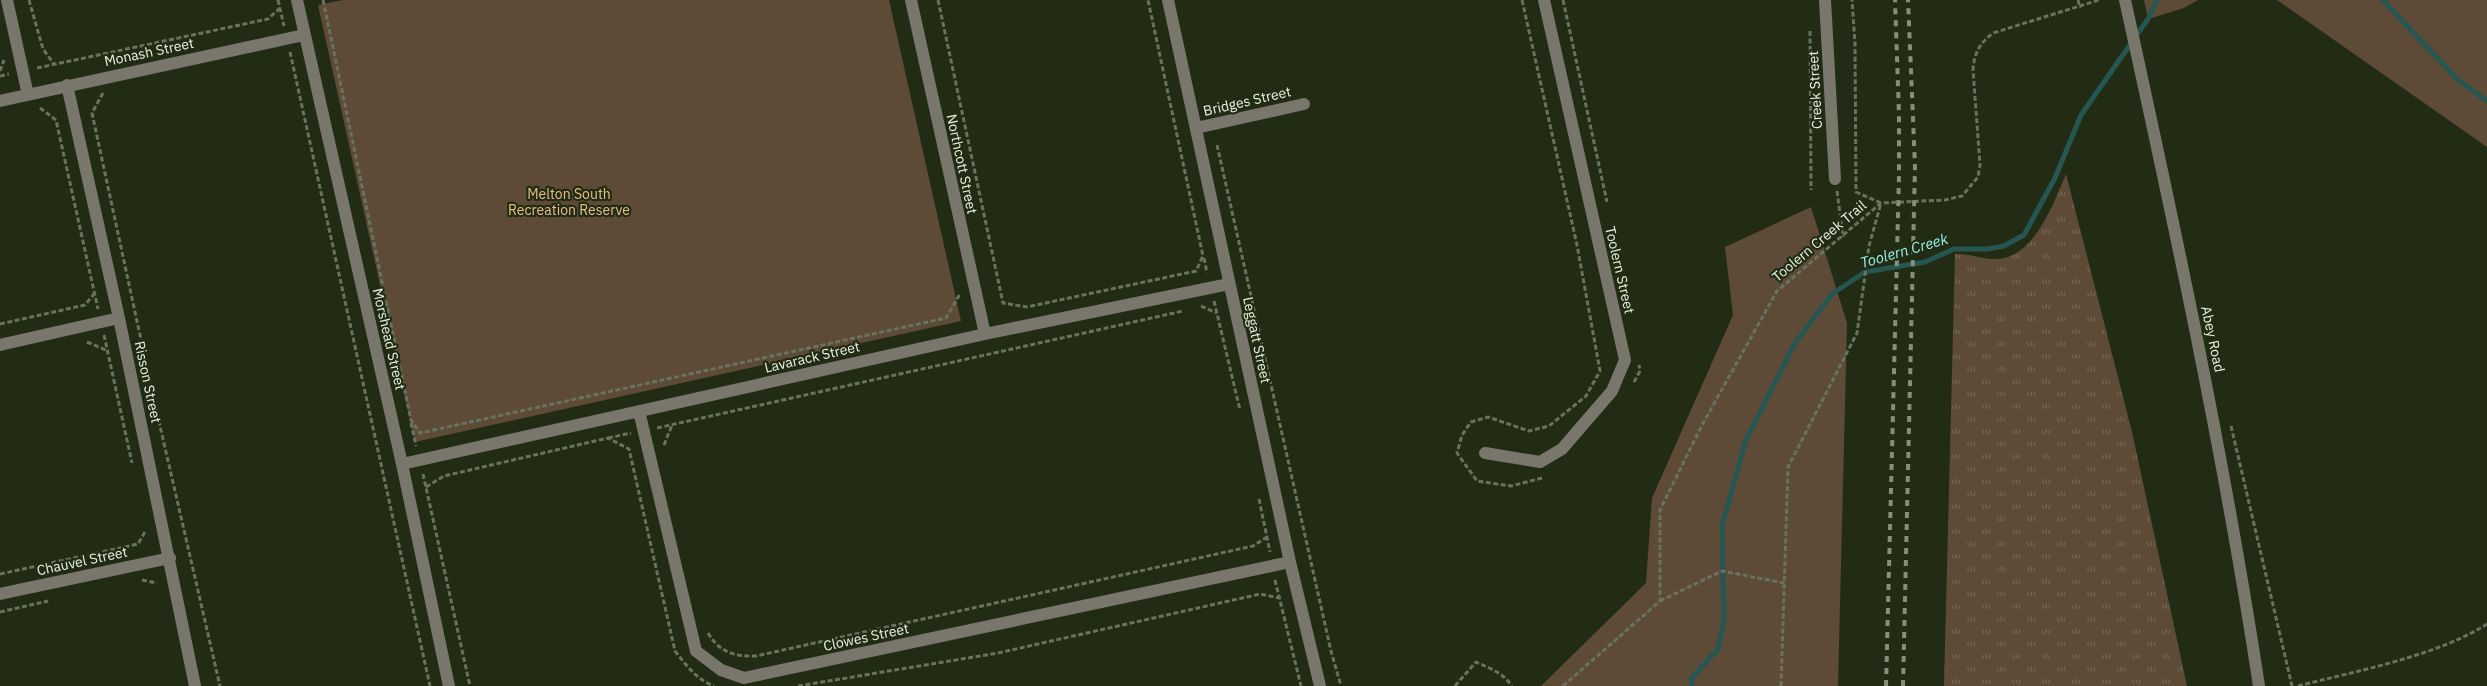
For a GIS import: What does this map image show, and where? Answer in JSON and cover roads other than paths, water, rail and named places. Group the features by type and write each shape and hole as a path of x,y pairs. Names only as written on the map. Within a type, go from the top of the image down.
{"street":[{"path":"7,0 28,95"},
{"name":"Morshead Street","path":"297,0 402,464 449,686"},
{"name":"Northcott Street","path":"911,0 985,334"},
{"name":"Leggatt Street","path":"1168,0 1290,562 1320,686"},
{"name":"Toolern Street","path":"1485,453 1540,462 1562,449 1612,391 1625,360 1544,0"},
{"name":"Creek Street","path":"1825,0 1835,179"},
{"name":"Abey Road","path":"2125,0 2152,122 2233,520 2259,686"},
{"name":"Monash Street","path":"0,101 304,35"},
{"name":"Risson Street","path":"67,85 119,318 195,686"},
{"name":"Bridges Street","path":"1196,128 1304,104"},
{"name":"Lavarack Street","path":"402,464 985,334 1229,284"},
{"path":"0,345 119,318"},
{"name":"Clowes Street","path":"638,411 696,652 720,670 744,678 1290,562"},
{"name":"Chauvel Street","path":"0,594 170,558"}],"waterway":[{"name":"Toolern Creek","path":"1692,686 1691,679 1718,649 1724,619 1722,526 1746,440 1795,343 1832,294 1865,272 1925,262 1954,249 1987,249 2004,246 2024,235 2055,178 2081,115 2148,19 2157,0"},
{"name":"Toolern Creek","path":"2383,0 2457,79 2487,101"}],"railway":[{"path":"1886,686 1899,176 1895,0"},
{"path":"1903,686 1915,166 1908,0"}],"park label":[{"name":"Melton South Recreation Reserve","path":"569,202"}]}
